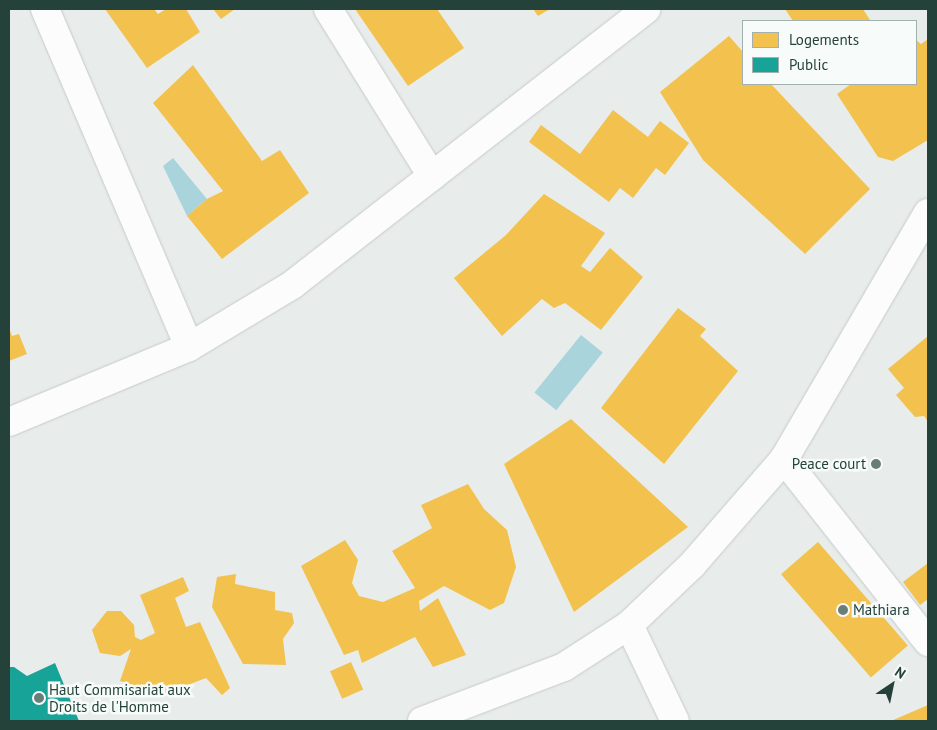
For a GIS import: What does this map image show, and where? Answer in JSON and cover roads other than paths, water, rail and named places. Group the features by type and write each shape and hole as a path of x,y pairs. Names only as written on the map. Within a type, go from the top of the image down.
{"street":[{"path":"45,9 189,347"},
{"path":"328,9 432,176"},
{"path":"9,422 189,347 292,285 646,9"},
{"path":"422,721 564,667 630,625 692,565 784,459 928,213"},
{"path":"784,459 928,642"},
{"path":"630,625 675,721"}],"water":[{"path":"173,158 207,199 187,216 163,166"},
{"path":"581,335 603,353 556,410 534,393"}],"place":[{"name":"Peace court","path":"876,464"},
{"name":"Mathiara","path":"843,610"},
{"name":"Haut Commisariat aux Droits de l'Homme","path":"39,698"}]}
